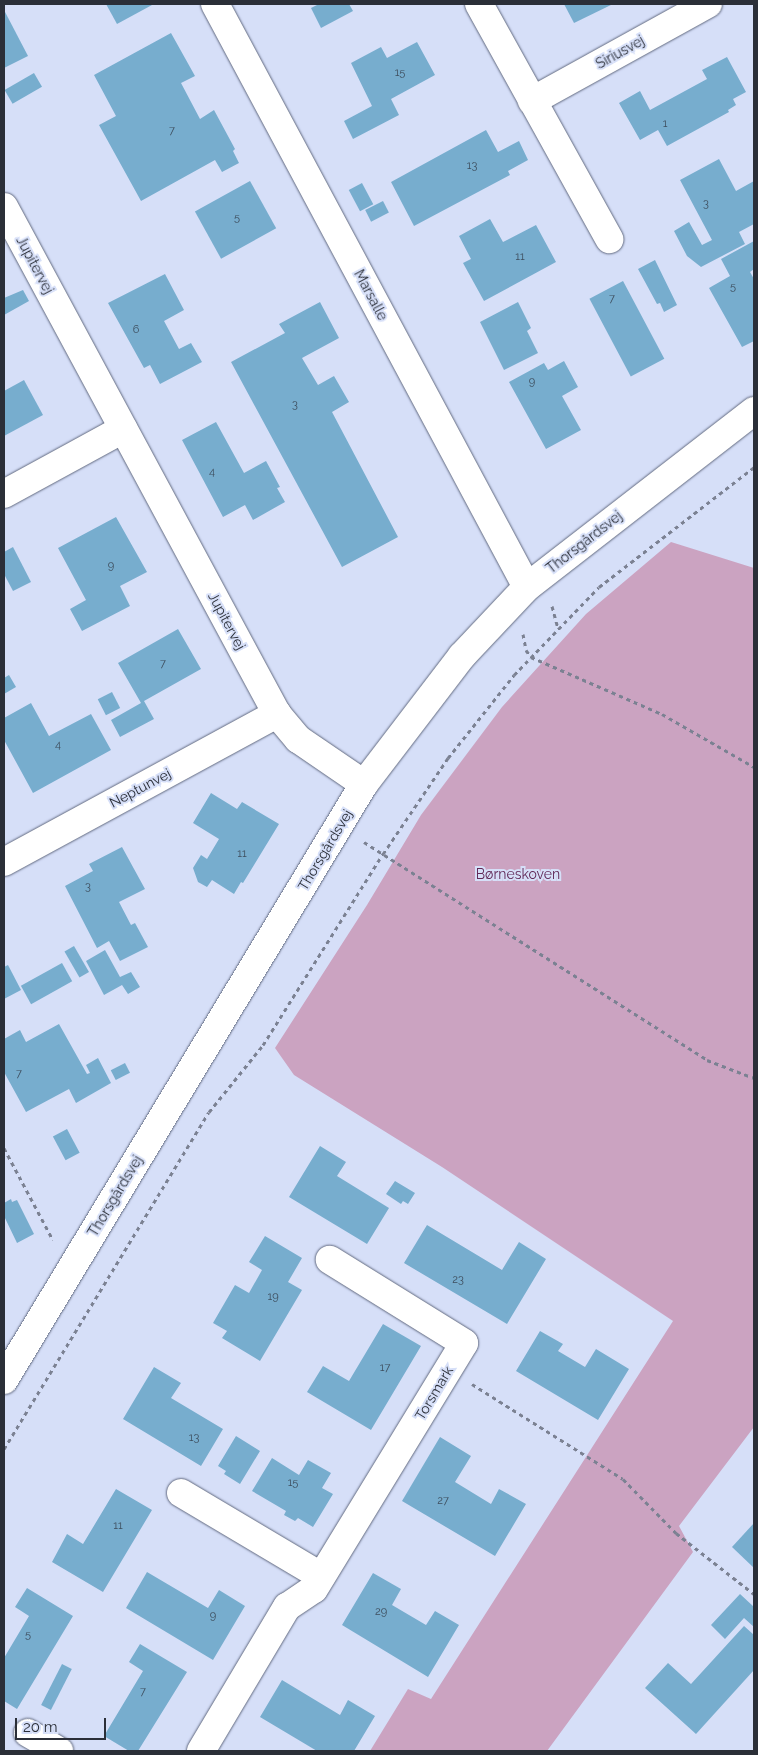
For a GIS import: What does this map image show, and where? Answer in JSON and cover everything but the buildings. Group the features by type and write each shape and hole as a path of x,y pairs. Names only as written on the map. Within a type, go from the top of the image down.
{"street":[{"name":"Marsalle","path":"215,4 527,587"},
{"path":"479,4 608,239"},
{"name":"Siriusvej","path":"532,101 708,4"},
{"name":"Jupitervej","path":"4,207 277,714 298,739 364,784"},
{"name":"Thorsgårdsvej","path":"4,1380 340,827 364,784 462,656 527,587 754,410"},
{"path":"4,494 124,429"},
{"name":"Neptunvej","path":"4,862 277,714"},
{"name":"Torsmark","path":"201,1751 288,1607 314,1589 464,1343 330,1260"},
{"path":"181,1493 321,1576"},
{"path":"28,1733 59,1751"}],"path":[{"path":"4,1449 209,1112 263,1045 383,854 448,758 514,675 599,587 754,466"},
{"path":"531,657 662,714 754,767"},
{"path":"340,827 707,1060 754,1078"},
{"path":"4,1148 63,1257 75,1263"},
{"path":"448,1370 589,1456 623,1479 676,1533 754,1594"}],"green space":[{"name":"Børneskoven","path":"671,542 754,568 754,1427 679,1526 693,1552 547,1751 370,1751 408,1689 431,1699 673,1321 442,1167 294,1075 275,1048 367,905 421,815 502,707 586,614"}]}
